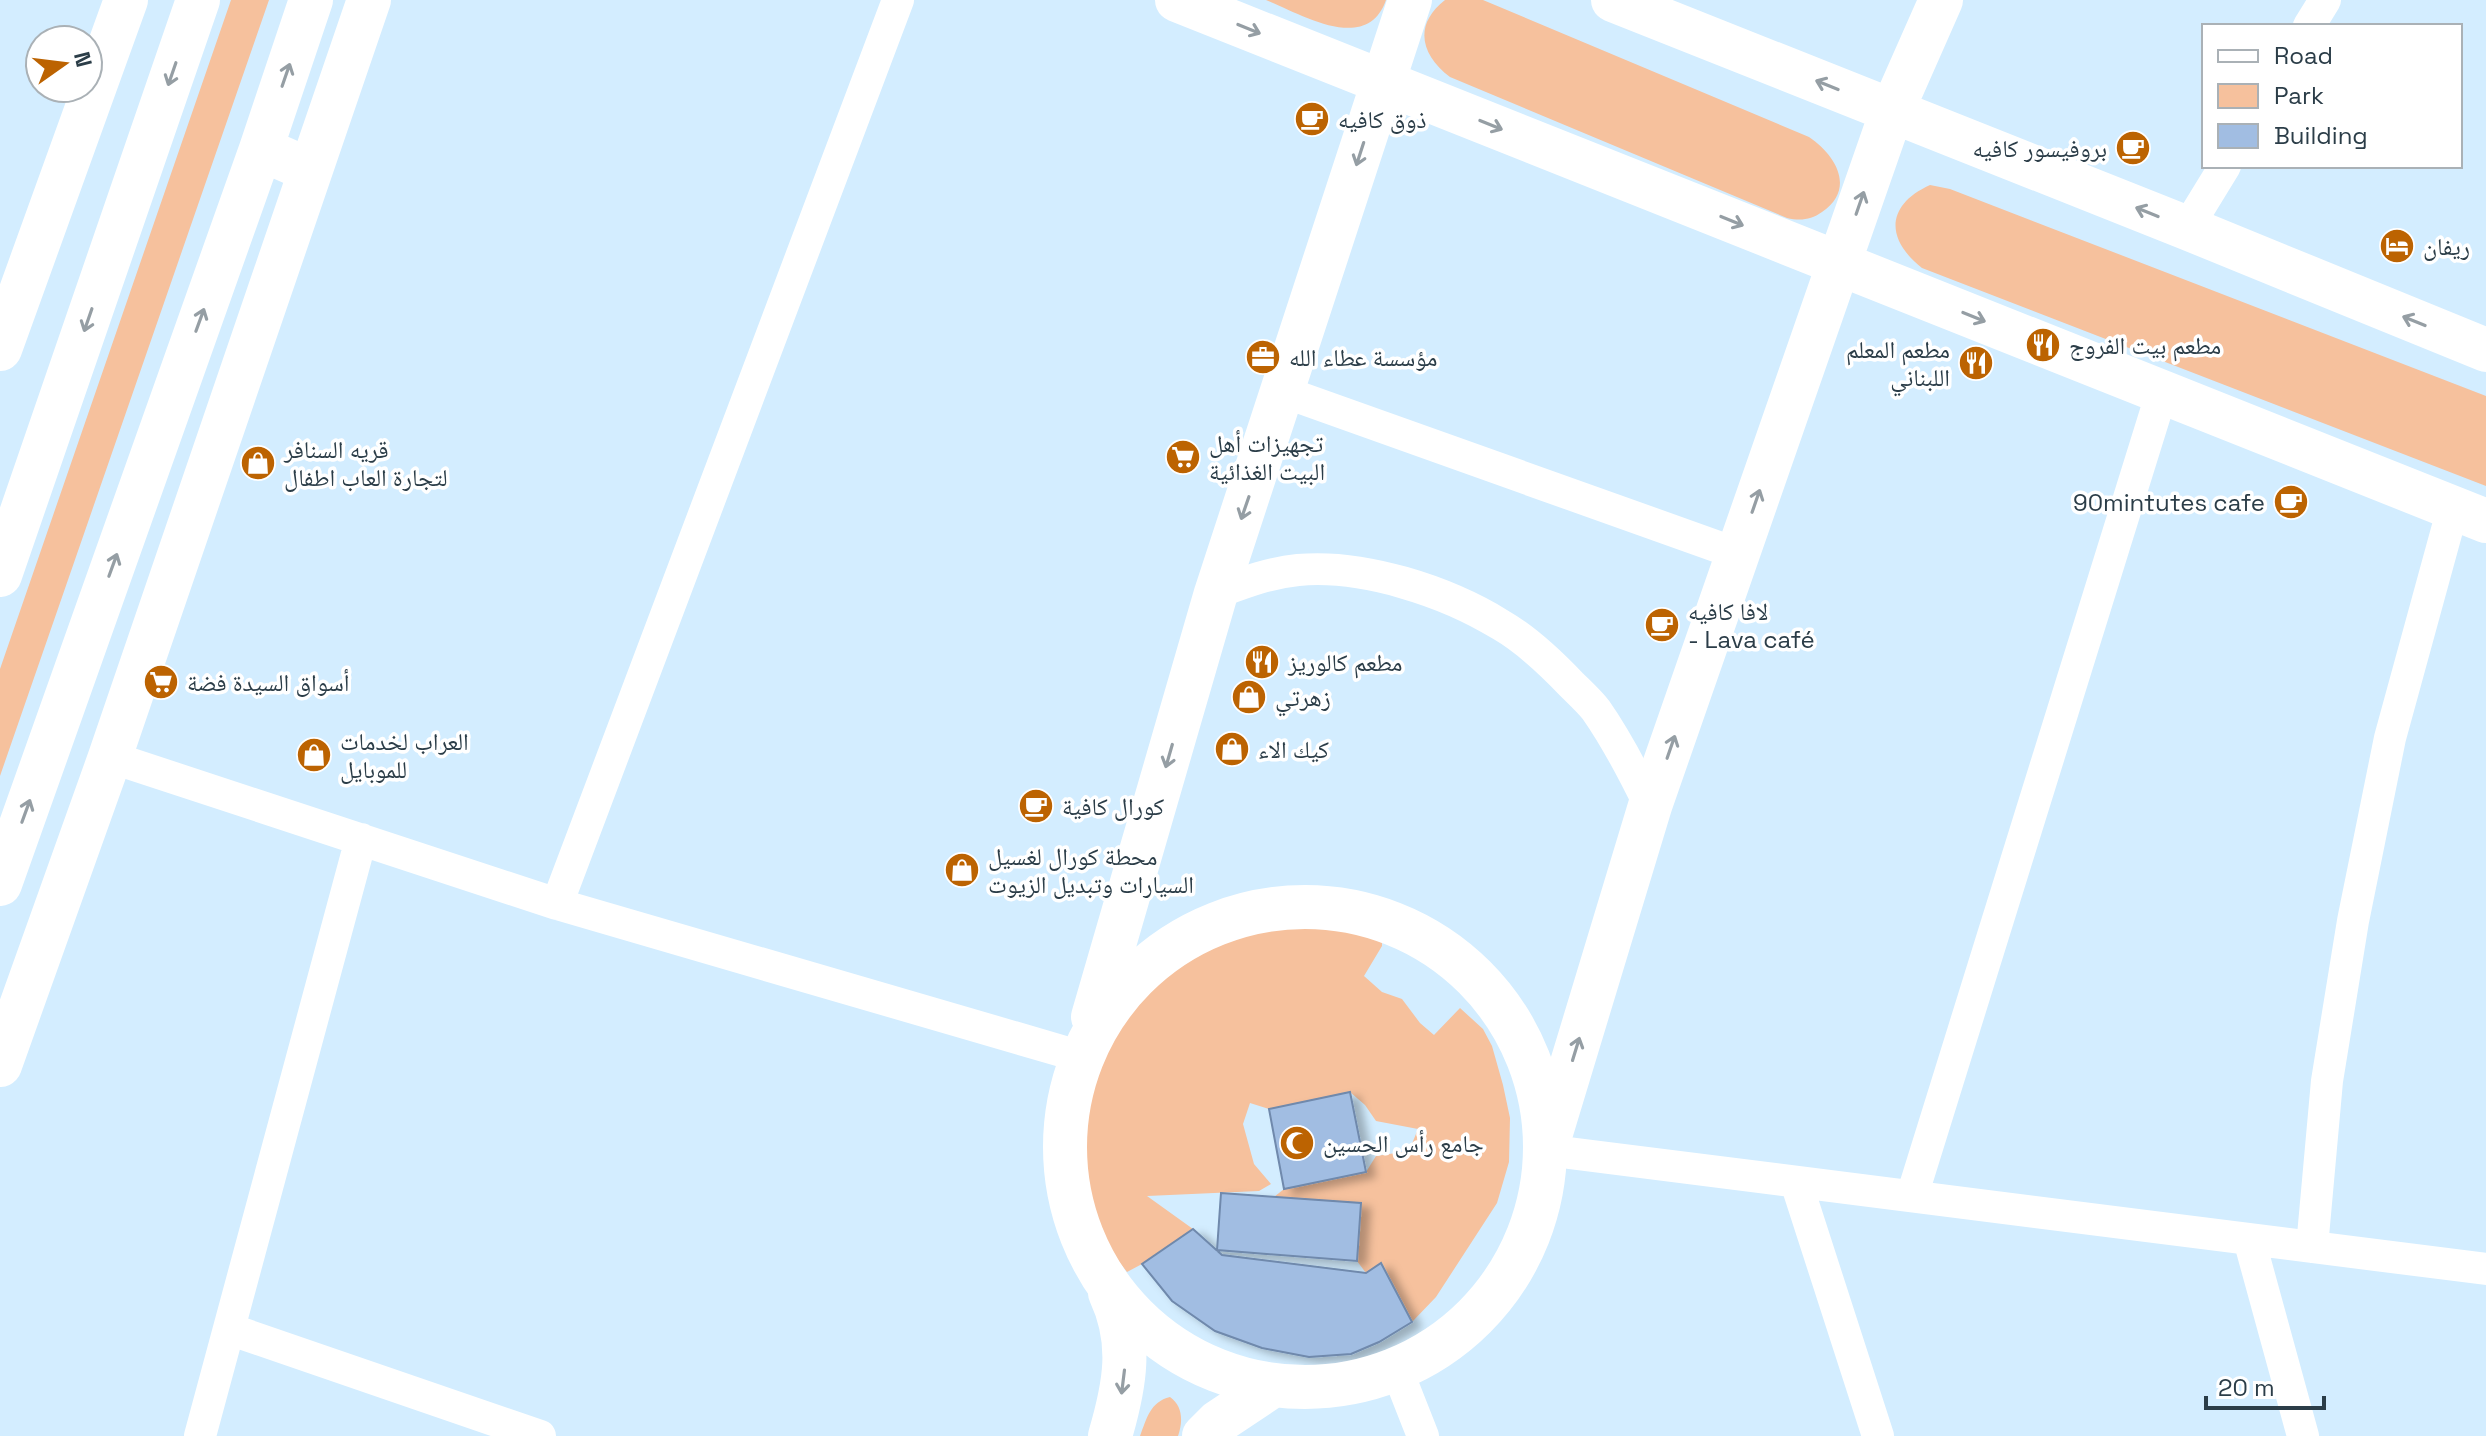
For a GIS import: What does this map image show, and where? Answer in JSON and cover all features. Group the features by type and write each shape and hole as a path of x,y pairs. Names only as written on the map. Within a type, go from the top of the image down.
{"street":[{"path":"3,331 126,0"},
{"path":"0,575 198,0"},
{"path":"0,884 311,0"},
{"path":"0,1065 110,757 369,0"},
{"path":"557,904 898,0"},
{"path":"1177,0 2470,515 2390,738 2353,921 2327,1081 2312,1247"},
{"path":"1110,1436 1122,1392 1126,1356 1119,1313 1078,1227 1066,1171 1067,1113 1216,593 1410,0"},
{"path":"1613,0 2486,350"},
{"path":"1104,1280 1136,1319 1176,1351 1222,1374 1272,1386 1336,1387 1397,1370 1458,1334 1504,1282 1535,1219 1545,1150 1650,806 1892,111 1941,0"},
{"path":"2310,24 2325,0"},
{"path":"261,149 309,170"},
{"path":"2187,228 2224,168"},
{"path":"1284,392 1738,554"},
{"path":"1912,1196 2162,392"},
{"path":"1216,593 1257,577 1299,570 1348,571 1398,581 1451,599 1502,625 1549,661 1595,708 1628,761 1650,806"},
{"path":"110,757 557,904 1082,1057"},
{"path":"200,1436 361,839"},
{"path":"1082,1057 1115,998 1162,952 1220,920 1285,906 1352,910 1414,932 1469,970 1511,1022 1537,1084 1545,1150"},
{"path":"1545,1150 2486,1269"},
{"path":"1796,1182 1878,1436"},
{"path":"2249,1239 2303,1436"},
{"path":"229,1329 540,1436"},
{"path":"1397,1370 1423,1436"},
{"path":"1204,1436 1218,1422 1272,1386"}],"green space":[{"path":"231,0 269,0 0,776 0,669"},
{"path":"1266,0 1386,0 1377,16 1364,25 1349,28 1314,21"},
{"path":"1445,0 1483,0 1809,137 1834,163 1840,183 1838,193 1832,203 1814,217 1801,220 1787,218 1450,77 1432,59 1425,40 1428,19"},
{"path":"1930,185 1950,189 2486,396 2486,486 1922,268 1901,246 1896,223 1898,212 1905,202"},
{"path":"1323,917 1363,923 1382,935 1382,946 1364,976 1382,992 1402,999 1420,1023 1434,1035 1460,1008 1483,1029 1492,1046 1503,1085 1510,1118 1509,1162 1497,1203 1436,1297 1412,1322 1382,1263 1366,1273 1357,1261 1361,1203 1274,1197 1284,1189 1366,1172 1376,1156 1409,1151 1418,1129 1376,1121 1365,1105 1350,1092 1269,1109 1250,1103 1243,1124 1254,1164 1271,1184 1259,1191 1147,1196 1193,1229 1127,1272 1099,1236 1078,1189 1074,1132 1076,1101 1121,1002 1152,970 1174,953 1215,934 1261,921"},
{"path":"1170,1397 1181,1415 1178,1436 1140,1436 1154,1407"}],"building":[{"path":"1350,1092 1366,1172 1284,1189 1269,1109"},
{"path":"1221,1193 1361,1203 1357,1261 1217,1250"},
{"path":"1193,1229 1222,1255 1366,1273 1381,1263 1412,1322 1351,1354 1309,1357 1262,1348 1215,1331 1172,1301 1142,1264"}],"place":[{"name":"ذوق كافيه","path":"1312,119"},
{"name":"بروفيسور كافيه","path":"2133,148"},
{"name":"ريفان","path":"2397,246"},
{"name":"مطعم بيت الفروج","path":"2043,345"},
{"name":"مؤسسة عطاء الله","path":"1263,357"},
{"name":"مطعم المعلم اللبناني","path":"1976,363"},
{"name":"تجهيزات أهل البيت الغذائية","path":"1183,457"},
{"name":"قريه السنافر لتجارة العاب اطفال","path":"258,463"},
{"name":"90mintutes cafe","path":"2291,502"},
{"name":"لافا كافيه - Lava café","path":"1662,625"},
{"name":"مطعم كالوريز","path":"1262,662"},
{"name":"أسواق السيدة فضة","path":"161,682"},
{"name":"زهرتي","path":"1249,697"},
{"name":"كيك الاء","path":"1232,749"},
{"name":"العراب لخدمات للموبايل","path":"314,755"},
{"name":"كورال كافية","path":"1036,806"},
{"name":"محطة كورال لغسيل السيارات وتبديل الزيوت","path":"962,870"},
{"name":"جامع رأس الحسين","path":"1297,1143"}]}
